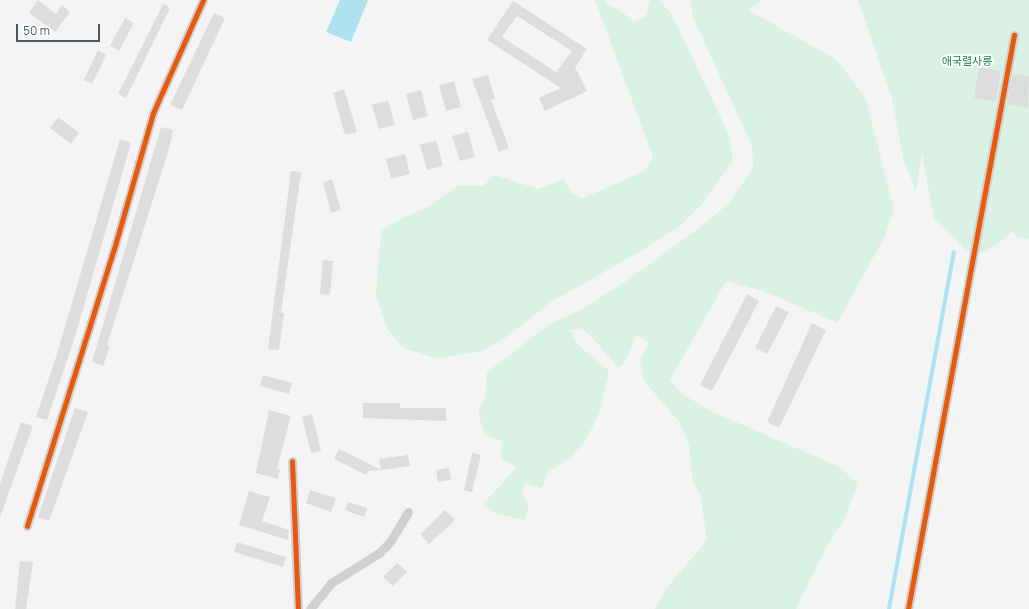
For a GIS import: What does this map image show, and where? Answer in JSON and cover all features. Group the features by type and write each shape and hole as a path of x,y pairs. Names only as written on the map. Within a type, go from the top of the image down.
{"street":[{"path":"28,526 116,242 153,113 203,0"},
{"path":"908,609 1014,35"},
{"path":"292,461 298,609"},
{"path":"310,609 331,583 379,553 390,542 408,512"}],"green space":[{"path":"595,0 605,0 607,5 619,10 634,21 646,16 650,0 659,0 671,13 730,137 733,161 702,204 681,225 643,250 552,301 508,336 479,352 435,358 403,348 387,329 376,294 381,231 400,219 429,207 457,186 483,186 495,175 538,189 563,179 572,194 583,198 645,171 653,157"},
{"path":"690,0 762,0 748,10 837,60 866,99 894,210 884,238 837,323 769,293 726,281 670,380 682,394 713,412 840,467 858,484 843,522 828,544 796,609 655,609 665,590 707,540 700,493 693,483 689,445 680,423 644,381 640,362 648,342 636,335 625,362 618,368 591,336 581,328 570,330 578,345 609,371 600,412 586,440 571,457 548,472 542,488 524,483 522,494 529,506 525,520 496,514 483,504 517,467 501,458 502,441 485,435 478,413 485,397 487,372 551,323 576,312 622,284 699,228 728,204 753,168 752,146 693,17"},
{"name":"애국렬사릉","path":"858,0 1029,0 1029,239 1016,236 1014,231 984,253 967,251 934,219 922,153 916,192 903,158 892,99"}],"water":[{"path":"340,0 368,0 351,42 326,32"}],"building":[{"path":"38,0 56,14 62,5 70,12 55,32 29,13"},
{"path":"513,1 587,49 575,67 587,91 545,111 539,98 561,88 487,40","holes":["517,16 572,51 556,72 502,37"]},
{"path":"163,4 170,8 126,98 118,94"},
{"path":"214,13 225,18 182,110 170,105"},
{"path":"125,18 134,23 119,51 110,46"},
{"path":"98,50 106,55 92,84 84,80"},
{"path":"979,67 1001,71 996,102 974,98"},
{"path":"1013,73 1029,76 1028,108 1007,104"},
{"path":"488,75 495,99 491,100 509,148 499,152 472,79"},
{"path":"454,81 461,107 446,111 439,86"},
{"path":"344,89 357,132 345,135 333,93"},
{"path":"421,90 428,116 413,120 406,94"},
{"path":"388,100 395,125 379,129 372,105"},
{"path":"58,117 79,133 71,144 50,128"},
{"path":"161,127 173,130 169,149 107,345 110,346 103,366 92,362"},
{"path":"468,132 475,157 460,161 452,136"},
{"path":"120,139 131,143 75,337 47,420 36,417 57,354"},
{"path":"436,140 443,166 427,170 420,145"},
{"path":"405,154 410,174 391,179 386,159"},
{"path":"291,171 301,172 281,313 284,313 279,350 268,349"},
{"path":"332,179 341,210 331,213 323,182"},
{"path":"323,260 333,261 330,295 320,294"},
{"path":"747,294 759,301 712,391 700,385"},
{"path":"776,306 789,312 767,354 755,348"},
{"path":"812,323 826,330 779,428 767,422"},
{"path":"263,375 292,383 289,394 260,386"},
{"path":"363,403 400,403 400,408 446,408 446,421 363,418"},
{"path":"75,408 88,412 49,521 38,517"},
{"path":"269,410 291,416 277,469 280,469 278,479 256,473"},
{"path":"312,414 321,451 311,453 302,417"},
{"path":"21,422 33,426 0,517 0,484"},
{"path":"339,449 381,470 368,471 366,475 334,459"},
{"path":"472,453 481,455 472,492 464,490"},
{"path":"408,455 410,466 381,470 379,459"},
{"path":"449,468 451,480 438,482 436,470"},
{"path":"310,490 336,498 331,512 306,503"},
{"path":"249,491 270,497 262,521 289,530 288,540 239,525"},
{"path":"348,502 367,508 364,517 345,510"},
{"path":"445,510 455,520 429,544 420,534"},
{"path":"237,542 286,557 283,567 234,552"},
{"path":"20,561 33,562 26,609 15,609"},
{"path":"397,563 407,572 393,586 383,577"}],"waterway":[{"path":"889,609 954,253"}],"cycle path":[{"path":"27,526 116,242 153,113 203,0"},
{"path":"908,609 1014,35"},
{"path":"292,461 298,609"}]}
